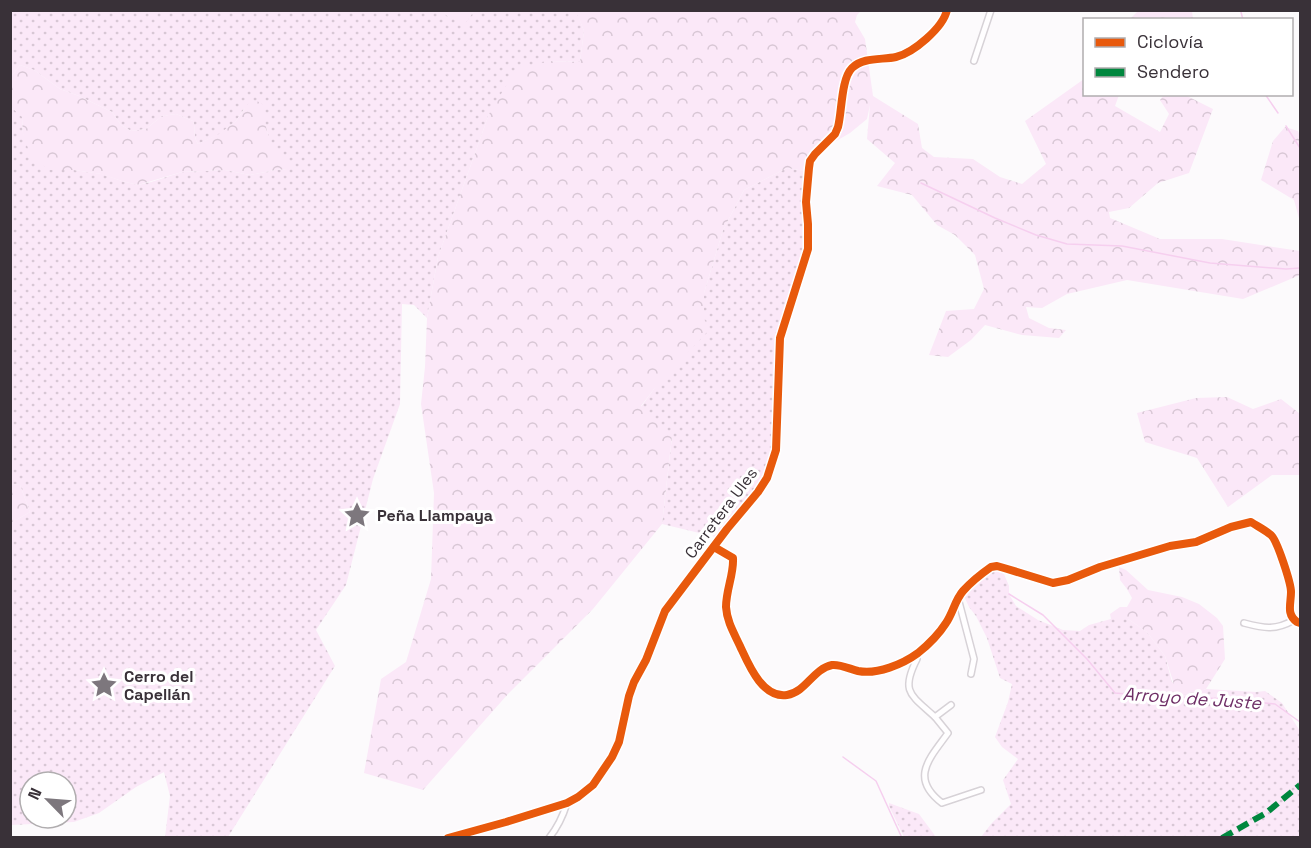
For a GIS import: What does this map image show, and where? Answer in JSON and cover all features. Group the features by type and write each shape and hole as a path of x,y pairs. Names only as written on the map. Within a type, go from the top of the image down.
{"street":[{"name":"Carretera Ules","path":"448,837 567,803 592,785 612,757 622,729 629,696 646,660 661,619 673,599 767,478 776,450 780,338 808,249 806,202 810,161 835,134 845,80 851,69 859,63 906,54 939,25 946,10"},
{"path":"974,61 991,10"},
{"path":"714,547 733,558 726,606 729,625 756,678 776,695 795,692 824,668 834,664 870,672 884,670 916,654 946,623 963,591 991,567 997,566 1053,584 1170,546 1196,542 1231,526 1251,522 1273,536 1291,590 1289,606 1291,617 1297,621"},
{"path":"958,598 974,659 971,674"},
{"path":"1244,623 1268,628 1297,621"},
{"path":"916,654 917,659 908,683 909,691 948,733 926,766 925,784 934,797 942,803 981,790"},
{"path":"935,717 951,705"},
{"path":"549,837 555,831 567,803"}],"green space":[{"path":"444,10 446,15 464,24 474,11 576,10 584,31 580,62 547,61 489,114 438,257 427,318 414,305 402,304 400,404 373,479 346,585 316,630 335,666 228,837 165,837 170,796 164,772 136,787 99,813 78,821 78,770 18,770 18,825 11,825 11,523 30,512 20,485 10,484 11,107 22,116 23,134 51,170 102,174 138,185 182,172 225,170 250,175 287,169 270,143 264,120 264,105 244,109 236,121 220,134 198,144 193,121 176,114 162,116 146,129 131,131 121,125 112,112 60,89 34,70 20,65 11,77 11,11"},
{"path":"444,11 474,11 464,25 446,15"},
{"path":"576,11 861,11 855,22 865,39 873,96 918,124 922,148 934,157 973,159 1000,177 1022,184 1046,164 1025,121 1083,80 1083,96 1119,96 1115,106 1160,132 1169,114 1160,100 1163,96 1187,96 1213,109 1189,173 1158,183 1129,208 1109,212 1110,218 1160,239 1222,239 1300,251 1300,275 1243,299 1127,280 1067,294 1042,308 1026,307 1029,318 1049,328 1066,330 1059,338 1022,335 985,325 971,340 948,357 929,355 946,311 974,309 984,289 975,255 955,235 937,225 912,195 877,186 895,163 867,139 870,105 867,119 850,133 810,156 805,171 787,168 744,190 723,230 704,293 704,319 710,329 641,406 672,436 662,524 593,609 508,694 423,790 364,773 381,679 406,662 431,579 434,493 421,404 427,318 438,257 489,114 516,69 547,61 580,62 584,31"},
{"path":"1138,11 1192,11 1193,18 1131,18"},
{"path":"20,65 34,70 60,89 112,112 121,125 131,131 146,129 162,116 176,114 193,121 198,144 219,134 236,121 250,101 257,101 264,105 269,138 277,151 290,163 288,169 250,175 225,170 182,172 138,185 101,174 74,170 51,170 38,163 30,154 23,134 22,117 11,107 11,77"},
{"path":"1285,127 1298,131 1300,136 1300,222 1294,200 1261,180 1273,141"},
{"path":"787,168 805,171 801,200 805,242 778,329 775,448 762,480 716,537 662,524 672,437 641,407 704,319 704,293 723,230 744,190"},
{"path":"1227,397 1253,409 1281,399 1300,413 1300,475 1272,475 1228,507 1197,458 1145,442 1137,413 1196,398"},
{"path":"11,484 20,485 30,512 11,523"},
{"path":"1119,567 1126,570 1148,590 1182,597 1199,604 1217,618 1223,626 1225,659 1206,689 1191,695 1177,694 1165,656 1147,632 1128,619 1111,619 1110,614 1120,607 1127,607 1132,598 1120,580"},
{"path":"995,570 1004,574 1009,586 1009,594 1016,606 1038,620 1063,630 1080,631 1089,625 1111,619 1128,619 1147,632 1165,656 1172,682 1191,694 1206,689 1265,691 1282,703 1300,731 1300,837 981,837 1011,804 1003,780 1018,759 1002,747 995,737 1012,684 1000,678 987,638 964,596"},
{"path":"889,803 919,814 936,837 904,837"}],"waterway":[{"path":"1239,10 1242,18"},
{"path":"1266,96 1278,113"},
{"path":"1286,126 1300,148"},
{"path":"921,183 995,218 1036,235 1067,244 1122,246 1210,263 1300,268"},
{"name":"Arroyo de Juste","path":"1009,594 1043,615 1087,659 1115,693 1229,699 1275,704 1300,722"},
{"path":"843,757 876,781 902,838"}],"marked path":[{"path":"1222,838 1266,813 1300,785"}],"cycle path":[{"path":"448,838 567,803 593,785 612,757 619,742 634,682 646,660 665,611 767,478 776,450 780,338 808,249 806,202 810,161 835,134 848,73 856,64 896,57 911,50 934,32 947,10"},
{"path":"714,547 733,558 726,607 731,627 757,678 763,686 778,695 794,693 825,667 832,665 865,672 890,668 912,657 940,631 963,591 991,567 997,566 1053,583 1170,546 1196,542 1231,527 1251,522 1271,535 1277,545 1291,592 1291,616 1300,623"}],"place":[{"name":"Peña Llampaya","path":"357,515"},
{"name":"Cerro del Capellán","path":"104,685"}]}
